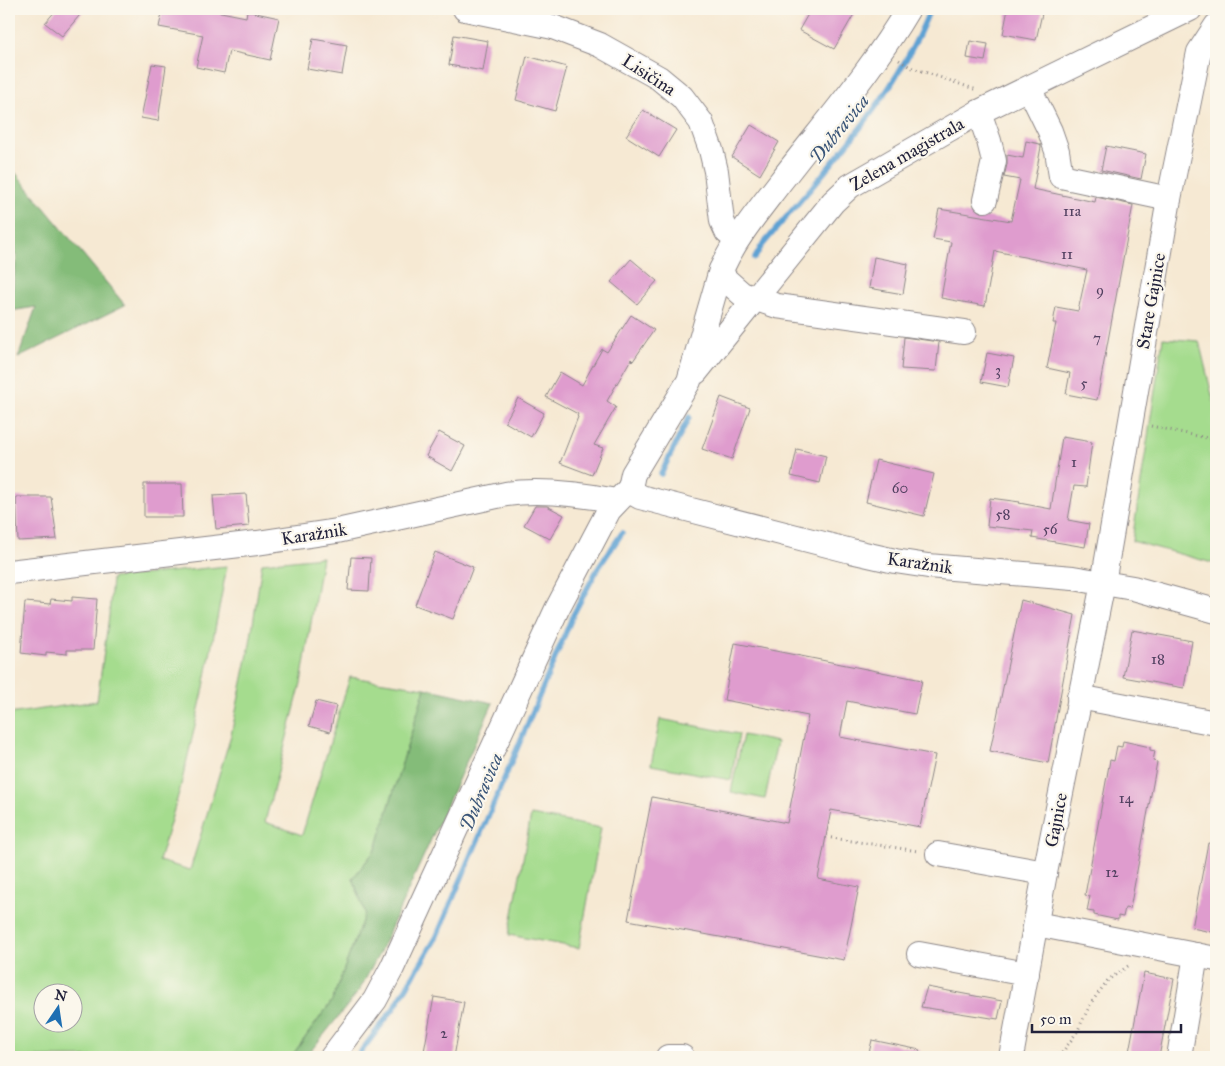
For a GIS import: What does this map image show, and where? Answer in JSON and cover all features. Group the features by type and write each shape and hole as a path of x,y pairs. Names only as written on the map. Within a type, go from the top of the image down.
{"street":[{"name":"Lisičina","path":"465,9 553,26 600,45 659,78 682,97 701,122 716,171 722,221 727,232 737,240"},
{"path":"332,1057 375,1000 392,968 557,609 592,540 609,510 623,495 633,474 689,381 721,270 728,255 737,240 878,54 908,9"},
{"name":"Zelena magistrala","path":"689,381 833,202 850,186 981,102 1029,88 1190,9"},
{"name":"Stare Gajnice","path":"1103,583 1169,199 1199,52 1216,26"},
{"path":"1029,88 1050,131 1057,151 1061,176 1169,199"},
{"path":"981,102 994,161 985,200"},
{"path":"721,270 725,279 732,286 742,294 754,299 792,308 964,332"},
{"name":"Karažnik","path":"9,572 257,543 337,531 496,496 525,492 623,495 633,493 895,561 928,566 1074,578 1156,594 1216,611"},
{"name":"Gajnice","path":"1011,1057 1079,697 1103,583"},
{"path":"1079,697 1216,723"},
{"path":"938,854 1045,873"},
{"path":"1036,924 1206,957 1179,1057"},
{"path":"919,954 1027,974"},
{"path":"668,1057 682,1057"}],"path":[{"path":"898,60 981,102"},
{"path":"1155,427 1216,440"},
{"path":"826,837 938,854"},
{"path":"1059,1057 1077,1032 1091,1003 1108,980 1136,961"}],"green space":[{"path":"9,165 125,305 18,358 36,307 10,311 17,254 9,258"},
{"path":"1163,338 1199,341 1216,412 1216,564 1132,541"},
{"path":"322,557 301,683 265,822 302,835 350,677 425,688 376,849 353,878 365,913 332,1001 291,1057 9,1057 9,714 97,701 109,616 112,578 227,566 203,692 180,789 159,861 190,870 231,735 250,644 262,563"},
{"path":"425,688 493,703 380,952 359,991 306,1057 291,1057 332,1001 365,913 353,878 376,849"},
{"path":"660,719 739,734 731,780 651,765"},
{"path":"743,735 777,742 765,799 731,792"},
{"path":"531,815 601,828 579,948 509,935"}],"building":[{"path":"57,9 85,9 62,36 45,23"},
{"path":"163,9 206,9 246,17 247,11 279,18 270,60 229,51 224,73 196,67 203,35 159,27"},
{"path":"811,9 857,9 834,49 799,30"},
{"path":"1008,9 1043,9 1036,40 1003,34"},
{"path":"454,35 488,41 483,71 449,65"},
{"path":"313,39 347,45 342,75 307,69"},
{"path":"970,41 988,44 985,61 967,58"},
{"path":"527,56 567,67 555,111 516,100"},
{"path":"152,64 166,66 158,121 141,118"},
{"path":"643,110 676,130 659,157 626,136"},
{"path":"751,125 779,142 760,175 732,157"},
{"path":"1026,141 1040,144 1041,147 1033,189 1095,202 1096,197 1133,205 1097,400 1066,394 1070,373 1047,368 1056,323 1053,323 1056,307 1078,311 1087,270 995,251 985,306 941,298 951,242 933,239 939,209 1011,221 1020,180 1004,177 1007,155 1023,158"},
{"path":"1106,146 1146,154 1141,179 1101,170"},
{"path":"874,257 908,264 903,294 869,288"},
{"path":"631,259 657,281 637,304 611,282"},
{"path":"631,315 654,330 633,361 631,359 607,401 616,407 594,445 603,448 592,475 560,463 578,414 546,397 560,372 582,385 602,349 607,352"},
{"path":"904,337 939,342 936,371 901,369"},
{"path":"987,353 1014,358 1008,387 981,382"},
{"path":"721,397 750,408 732,459 702,449"},
{"path":"518,398 544,413 531,437 505,422"},
{"path":"439,432 465,446 452,471 426,456"},
{"path":"1062,437 1092,442 1086,487 1074,486 1068,520 1089,524 1085,547 1032,538 1033,531 987,526 990,498 1051,509"},
{"path":"797,449 826,456 820,483 791,476"},
{"path":"876,460 934,474 924,516 866,502"},
{"path":"144,484 182,484 183,517 144,517"},
{"path":"246,494 249,526 216,529 213,496"},
{"path":"16,497 51,497 57,539 18,541"},
{"path":"535,506 547,506 564,515 550,539 524,525"},
{"path":"435,552 473,567 453,619 415,605"},
{"path":"351,557 371,558 369,591 348,590"},
{"path":"72,597 97,599 93,650 67,650 67,654 46,652 46,656 21,653 25,602 50,604 51,599 72,601"},
{"path":"1021,600 1075,615 1048,763 990,751"},
{"path":"1132,630 1192,641 1184,688 1123,677"},
{"path":"735,643 922,680 915,714 847,701 840,737 935,755 920,827 831,810 818,879 859,887 844,960 628,920 652,797 787,823 808,716 724,700"},
{"path":"316,701 336,706 330,732 309,726"},
{"path":"1123,741 1150,747 1150,750 1155,751 1153,761 1157,762 1130,909 1125,908 1123,917 1118,916 1118,920 1094,915 1094,912 1087,911 1090,896 1085,895 1110,760 1114,761 1117,746 1122,747"},
{"path":"1208,843 1216,844 1216,933 1192,928"},
{"path":"1144,973 1174,979 1159,1057 1128,1057"},
{"path":"927,987 1002,1001 998,1019 921,1007"},
{"path":"434,997 464,1002 454,1057 423,1057"},
{"path":"872,1040 920,1050 919,1057 868,1057"}],"waterway":[{"name":"Dubravica","path":"755,258 761,247 856,134 877,105 898,74 930,9"},
{"name":"Dubravica","path":"661,474 689,417"},
{"name":"Dubravica","path":"357,1057 394,1008 436,938 573,615 597,570 622,533"}]}
